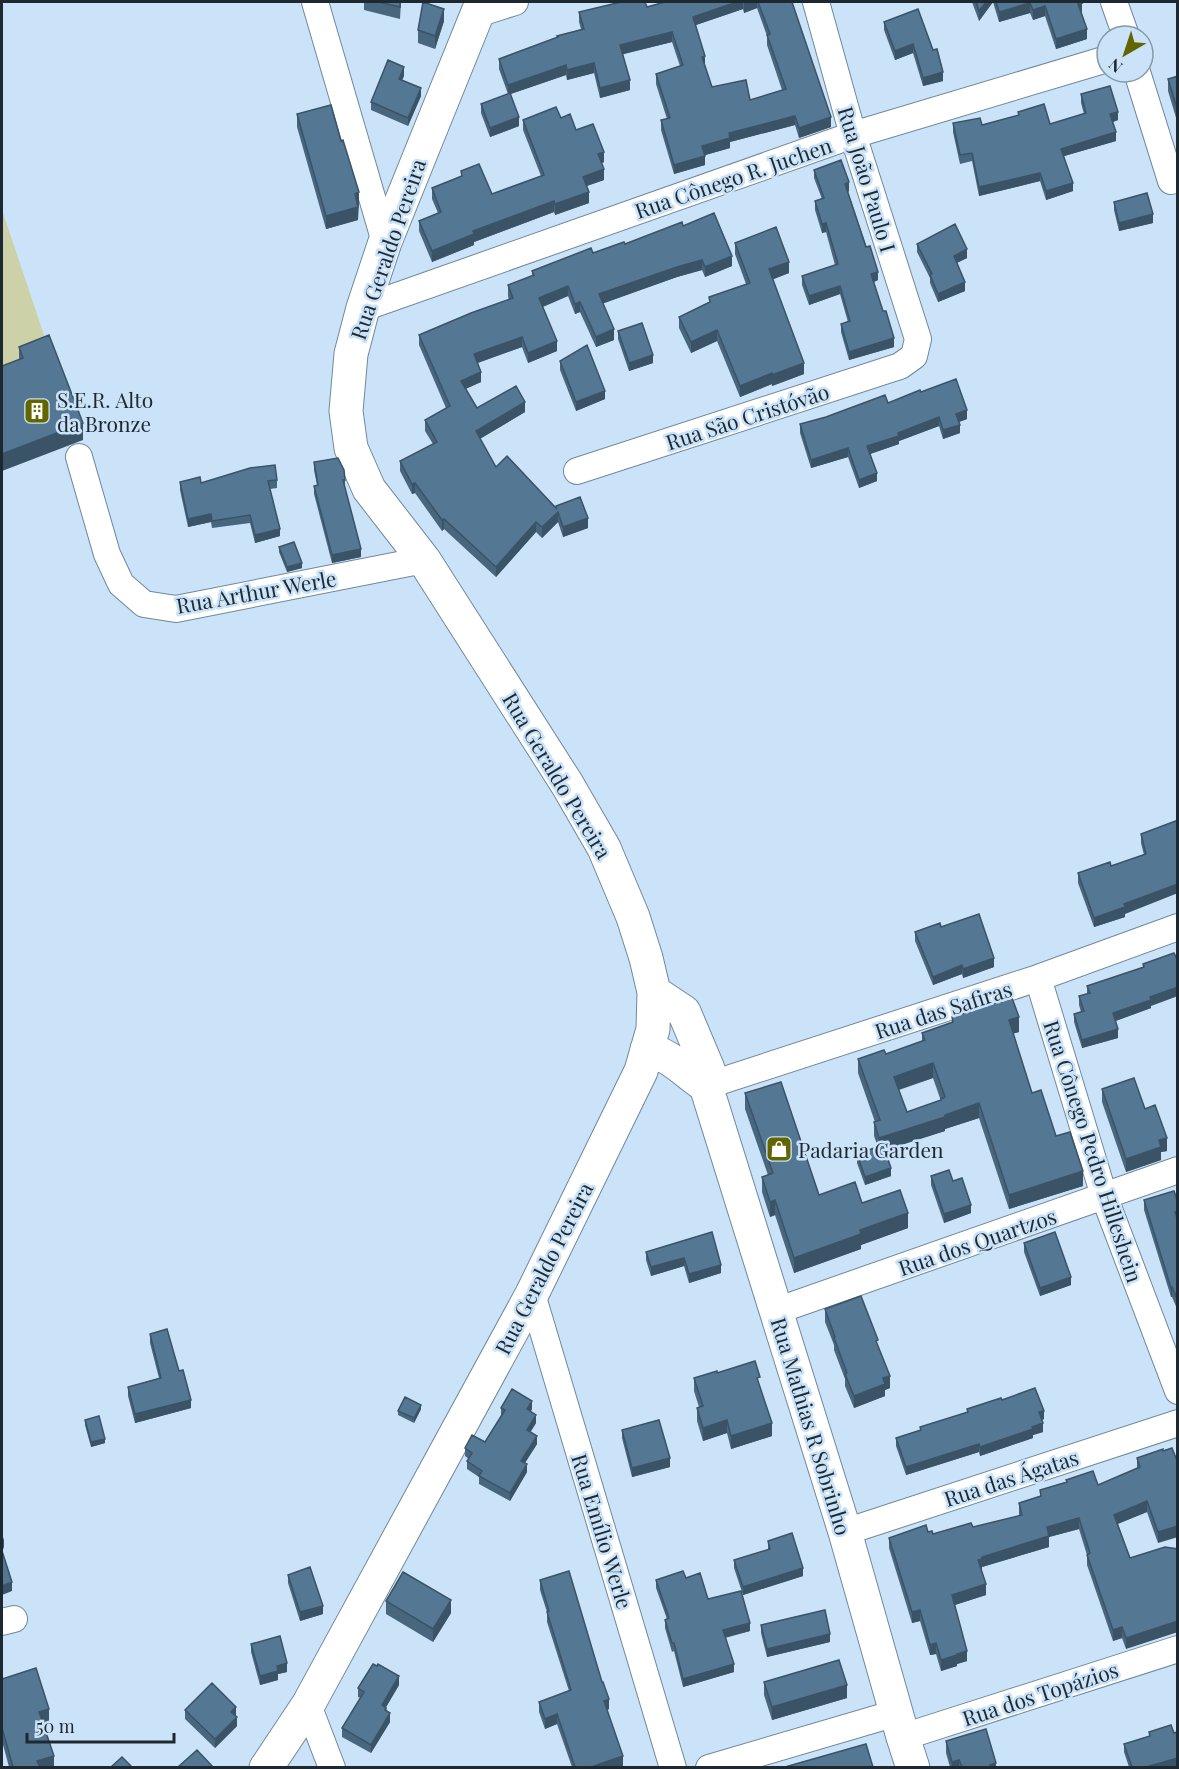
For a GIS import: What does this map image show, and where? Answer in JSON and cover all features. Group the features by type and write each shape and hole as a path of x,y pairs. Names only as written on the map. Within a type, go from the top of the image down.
{"main road":[{"name":"Rua Geraldo Pereira","path":"266,1767 308,1705 532,1294 641,1071 653,1029 654,992 646,958 633,917 604,848 567,784 424,560 369,489 351,448 346,411 347,399 351,354 363,308 385,242 479,8"},
{"name":"Rua Mathias R Sobrinho","path":"654,992 684,1012 708,1069 706,1086 845,1532 904,1739"},
{"path":"647,1049 669,1057 706,1086"}],"street":[{"path":"315,2 385,242"},
{"path":"479,8 515,2"},
{"name":"Rua João Paulo I","path":"816,2 853,135 918,339 914,356"},
{"path":"1114,2 1121,24"},
{"name":"Rua Cônego R. Juchen","path":"363,308 853,135 1095,63"},
{"path":"1141,84 1171,182"},
{"name":"Rua São Cristóvão","path":"577,471 900,366 914,356"},
{"name":"Rua Arthur Werle","path":"79,457 107,554 121,584 144,604 176,609 424,560"},
{"name":"Rua das Safiras","path":"706,1086 1038,978 1178,927"},
{"name":"Rua Cônego Pedro Hilleshein","path":"1038,978 1104,1196 1178,1391"},
{"name":"Rua dos Quartzos","path":"776,1311 1178,1170"},
{"name":"Rua Emílio Werle","path":"532,1294 673,1767"},
{"name":"Rua das Ágatas","path":"845,1532 1178,1423"},
{"name":"Rua dos Topázios","path":"709,1767 904,1739 1178,1649"},
{"path":"308,1705 332,1767"}],"green space":[{"path":"2,210 51,356 2,373"}],"building":[{"path":"378,2 400,2 400,7"},
{"path":"423,2 444,9 435,36 418,30"},
{"path":"621,2 645,2 647,7 665,2 737,2 693,17 712,87 746,80 750,100 786,89 758,2 792,2 831,117 799,128 795,116 729,133 730,138 702,146 705,156 674,165 661,120 670,118 656,74 683,65 672,32 620,45 630,80 600,88 594,63 567,70 566,65 508,85 499,59 557,36 584,29 579,12"},
{"path":"976,2 986,2 979,11"},
{"path":"996,2 1081,2 1078,4 1087,29 1056,39 1045,6 1033,10 1030,3 999,12"},
{"path":"918,9 933,50 937,49 943,72 923,78 913,44 895,51 884,22"},
{"path":"388,60 404,67 399,79 421,88 408,118 371,102"},
{"path":"1178,76 1178,108 1177,108 1168,79"},
{"path":"1110,86 1118,112 1110,114 1116,132 1061,149 1073,183 1046,191 1040,173 979,187 972,153 960,155 953,123 980,118 982,125 1019,115 1018,112 1044,104 1050,124 1086,113 1081,94"},
{"path":"510,93 519,117 490,128 481,104"},
{"path":"331,105 359,192 355,194 358,207 326,216 297,114"},
{"path":"556,107 561,118 570,114 576,130 593,124 604,152 598,154 604,169 583,177 589,192 555,204 554,201 473,231 474,234 432,251 419,221 441,212 432,188 462,176 461,171 479,164 492,194 544,175 523,120"},
{"path":"841,160 849,182 845,184 866,247 870,246 878,272 871,274 894,338 849,352 841,324 850,321 840,286 809,296 802,276 838,264 826,223 822,224 815,201 824,198 814,170"},
{"path":"1147,193 1153,214 1119,223 1114,202"},
{"path":"714,213 732,256 705,267 702,260 677,267 599,294 614,329 596,337 580,302 575,304 568,286 539,298 557,341 528,353 522,337 474,354 481,372 461,381 477,408 516,386 525,402 476,431 496,467 507,456 556,508 556,506 580,497 588,518 563,527 558,512 542,527 536,522 496,567 444,519 442,520 415,483 412,484 400,461 437,442 425,420 450,406 419,335 513,298 508,285 534,275 532,271 591,248 593,253 624,242 625,244 682,222 683,226"},
{"path":"955,224 967,249 954,256 965,282 938,294 930,275 932,274 917,244"},
{"path":"776,227 789,262 769,269 804,363 740,386 717,330 691,342 679,317 710,302 709,297 750,283 735,243"},
{"path":"642,323 653,355 629,363 618,331"},
{"name":"S.E.R. Alto da Bronze","path":"49,335 83,423 2,454 2,366 23,358 19,347"},
{"path":"587,345 605,391 576,402 560,361"},
{"path":"956,379 967,410 956,414 960,425 943,430 939,417 898,433 899,436 867,446 877,473 859,480 848,448 811,460 800,424 885,395 888,403"},
{"path":"338,458 344,470 345,480 343,480 361,549 332,555 314,486 318,485 314,462"},
{"path":"275,465 277,480 268,481 280,529 255,535 250,515 212,521 211,514 188,519 180,482 200,477 201,483 250,468"},
{"path":"294,542 302,563 287,567 279,547"},
{"path":"1178,820 1178,884 1094,918 1078,873 1110,862 1111,866 1146,854 1141,834"},
{"path":"979,914 994,958 963,969 962,965 933,977 915,932 940,923 941,927"},
{"path":"1174,953 1178,961 1178,987 1150,997 1151,1000 1113,1013 1118,1029 1082,1040 1074,1014 1084,1011 1079,996 1090,993 1087,986 1144,967 1143,964"},
{"path":"1012,998 1019,1017 1009,1020 1032,1093 1041,1090 1056,1136 1070,1132 1083,1171 1009,1195 979,1103 945,1115 945,1117 879,1138 874,1122 880,1120 858,1059 884,1050 886,1054 925,1040 922,1033 953,1022 952,1017","holes":["933,1063 945,1097 907,1112 894,1077"]},
{"path":"1134,1078 1145,1109 1155,1105 1167,1138 1159,1140 1161,1147 1126,1159 1102,1089"},
{"path":"781,1082 819,1195 855,1182 862,1203 900,1190 908,1213 860,1230 861,1234 794,1258 775,1200 770,1202 762,1177 773,1173 745,1093"},
{"path":"883,1145 891,1168 865,1177 857,1154"},
{"path":"949,1170 953,1181 962,1178 971,1205 944,1214 931,1176"},
{"path":"1174,1191 1178,1202 1178,1212 1175,1212 1178,1221 1178,1301 1171,1288 1144,1200"},
{"path":"712,1232 721,1265 689,1274 684,1258 651,1267 646,1252"},
{"path":"1055,1232 1071,1277 1040,1288 1024,1243"},
{"path":"861,1296 890,1376 883,1378 885,1384 854,1396 825,1309"},
{"path":"167,1329 179,1371 183,1370 191,1400 135,1414 128,1387 161,1378 150,1334"},
{"path":"755,1361 760,1377 757,1378 772,1423 731,1436 727,1420 703,1428 697,1408 703,1406 694,1378"},
{"path":"1035,1388 1044,1411 1039,1412 1043,1423 1032,1427 1033,1429 980,1447 979,1444 906,1467 896,1438 921,1430 920,1427 968,1412 967,1409"},
{"path":"512,1389 532,1401 527,1409 536,1415 527,1430 537,1436 521,1461 527,1464 510,1493 479,1476 482,1471 467,1461 472,1453 465,1448 472,1435 485,1442 505,1410 501,1408"},
{"path":"405,1397 421,1405 414,1418 398,1411"},
{"path":"99,1416 105,1439 91,1442 85,1420"},
{"path":"659,1420 670,1458 632,1468 622,1430"},
{"path":"1172,1448 1178,1463 1178,1526 1158,1532 1147,1501 1114,1515 1130,1558 1165,1547 1178,1549 1178,1621 1126,1638 1122,1627 1113,1630 1087,1555 1090,1553 1079,1518 1047,1527 1049,1536 978,1560 986,1584 952,1595 967,1651 941,1660 936,1643 930,1645 920,1610 912,1612 889,1538 926,1525 928,1532 932,1531 933,1534 971,1523 973,1527 1022,1515 1019,1503 1041,1496 1040,1490 1093,1471 1098,1485 1140,1467 1137,1458"},
{"path":"792,1533 803,1568 743,1587 734,1560 770,1549 768,1541"},
{"path":"2,1551 12,1582 2,1586"},
{"path":"310,1567 323,1606 300,1612 288,1575"},
{"path":"569,1571 609,1699 604,1701 623,1756 591,1767 575,1767 557,1714 545,1719 539,1702 571,1690 547,1612 549,1611 540,1580"},
{"path":"683,1571 686,1578 700,1573 708,1599 741,1591 750,1623 723,1630 734,1664 683,1679 674,1643 672,1643 665,1620 669,1618 656,1580"},
{"path":"403,1572 451,1600 433,1629 386,1601"},
{"path":"825,1610 830,1634 767,1649 761,1625"},
{"path":"280,1636 287,1663 277,1666 278,1671 260,1676 251,1644"},
{"path":"839,1660 847,1685 772,1707 764,1682"},
{"path":"373,1664 377,1666 378,1664 399,1676 382,1705 390,1713 371,1745 342,1728 364,1692 358,1688"},
{"path":"36,1668 49,1709 39,1712 54,1756 37,1761 40,1767 13,1767 2,1728 2,1679"},
{"path":"212,1683 236,1707 231,1712 237,1717 215,1739 185,1710"},
{"path":"1171,1725 1174,1733 1177,1732 1178,1735 1178,1758 1146,1767 1132,1767 1124,1744 1150,1736 1149,1732"},
{"path":"986,1729 996,1763 990,1765 991,1767 962,1767 959,1760 952,1762 946,1741"},
{"path":"866,1744 873,1767 785,1767"},
{"path":"197,1750 213,1767 178,1767"},
{"path":"122,1757 132,1767 111,1767"}],"place":[{"name":"S.E.R. Alto da Bronze","path":"37,411"},
{"name":"Padaria Garden","path":"779,1149"}]}
